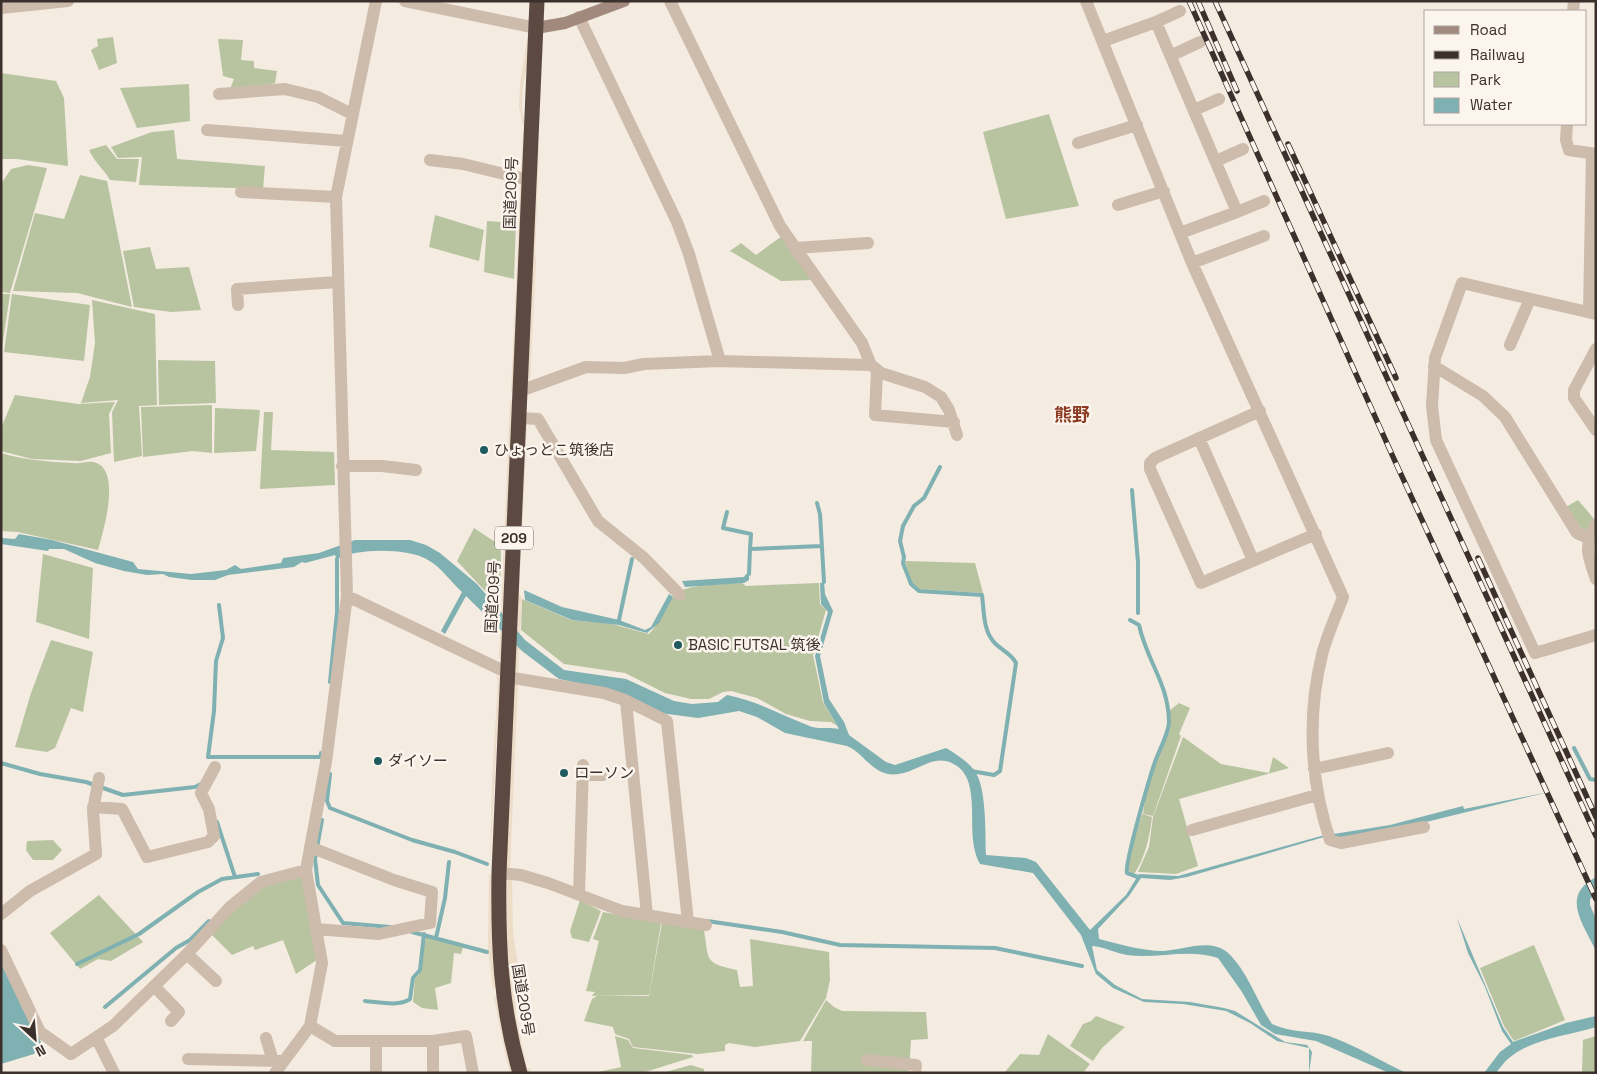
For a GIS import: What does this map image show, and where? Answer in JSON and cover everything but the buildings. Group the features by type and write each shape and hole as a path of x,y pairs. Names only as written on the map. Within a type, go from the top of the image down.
{"highway":[{"name":"国道209号","path":"520,1073 510,1038 498,954 499,873 537,1"}],"street":[{"path":"1,8 32,3 68,1"},
{"path":"277,1065 310,1026 322,963 306,870 326,762 347,596 336,197 376,1"},
{"path":"405,1 536,28 565,23 624,1"},
{"path":"670,1 769,206 862,343 874,367 875,415 954,422"},
{"path":"1086,1 1192,263 1344,597 1323,653 1318,678 1312,752 1317,795 1330,840 1341,843 1424,827"},
{"path":"1103,41 1156,22 1180,11"},
{"path":"579,18 677,222 689,254 720,361"},
{"path":"1156,22 1172,55 1237,212"},
{"path":"1172,55 1200,42"},
{"path":"219,94 285,89 318,97 352,114"},
{"path":"1194,110 1218,99"},
{"path":"1078,143 1137,125"},
{"path":"1567,125 1566,140 1569,150 1594,154 1592,313 1462,283 1435,358 1432,406 1436,440 1535,653 1596,635"},
{"path":"207,130 347,141"},
{"path":"1216,161 1243,149"},
{"path":"430,160 463,164 529,180"},
{"path":"1118,205 1164,191"},
{"path":"241,192 336,197"},
{"path":"1180,233 1264,201"},
{"path":"1192,263 1264,236"},
{"path":"796,248 868,243"},
{"path":"238,304 237,290 337,282"},
{"path":"1510,345 1530,299"},
{"path":"1595,351 1574,390 1574,398 1596,430"},
{"path":"520,391 586,367 624,368 644,364 720,361 874,367 925,387 941,397 954,422 957,435"},
{"path":"1434,366 1483,396 1504,417 1577,533 1588,538"},
{"path":"1260,411 1155,458 1150,463 1150,469 1201,583 1316,534"},
{"path":"519,418 538,419 598,521 644,558 680,595"},
{"path":"1199,438 1253,560"},
{"path":"342,466 382,466 416,470"},
{"path":"1596,524 1588,538 1586,548 1596,579"},
{"path":"347,596 508,675 569,686 626,701 667,720 688,922"},
{"path":"626,701 647,915"},
{"path":"1314,769 1388,753"},
{"path":"93,807 122,809 147,857 208,842 214,836 209,809 201,793 215,767"},
{"path":"579,894 583,770 603,775"},
{"path":"1,914 30,891 96,854 93,807 99,778"},
{"path":"1192,830 1317,795"},
{"path":"310,847 394,880 432,892 430,923 379,934 316,929"},
{"path":"1,950 40,1032 71,1054 114,1026 187,954 230,907 262,882 306,870"},
{"path":"499,873 521,876 579,894 622,911 706,925"},
{"path":"187,954 216,981"},
{"path":"154,986 179,1012 171,1021"},
{"path":"310,1026 335,1041 433,1042 466,1036 474,1073"},
{"path":"96,1037 114,1073"},
{"path":"266,1038 277,1065"},
{"path":"376,1041 376,1073"},
{"path":"433,1042 433,1073"},
{"path":"188,1059 277,1065"},
{"path":"867,1060 916,1064 915,1073"}],"green space":[{"path":"113,37 117,63 99,70 91,50 98,46 97,39"},
{"path":"218,39 243,40 241,60 254,61 254,68 277,71 275,83 235,91 230,89 234,79 223,76"},
{"path":"1,73 56,81 64,98 68,166 17,159 1,159"},
{"path":"189,84 190,121 137,128 120,88"},
{"path":"1049,114 1079,206 1006,219 983,132"},
{"path":"174,130 177,159 265,166 263,189 139,185 142,157 118,158 111,147 152,132"},
{"path":"106,145 117,159 139,159 136,182 110,180 89,150"},
{"path":"28,165 47,168 10,293 1,292 1,184 11,169"},
{"path":"80,175 107,181 132,307 77,293 13,291 35,213 64,219"},
{"path":"435,215 484,230 479,261 429,247"},
{"path":"487,221 516,223 514,279 484,272"},
{"path":"782,236 813,280 781,281 730,251 741,243 756,255"},
{"path":"150,247 156,269 189,267 201,310 171,312 134,307 123,251"},
{"path":"1,294 10,294 1,355"},
{"path":"12,294 90,305 84,361 4,352"},
{"path":"92,300 155,314 157,405 139,406 142,456 114,462 112,412 118,400 81,403 90,377 95,343"},
{"path":"158,360 215,361 216,403 159,405"},
{"path":"15,395 78,404 115,402 109,414 111,453 81,461 32,459 1,451 1,428"},
{"path":"212,405 212,453 193,451 143,457 141,407"},
{"path":"215,408 260,410 256,451 214,453"},
{"path":"264,412 273,412 271,450 334,452 335,485 260,489"},
{"path":"1,453 46,461 93,462 102,466 107,475 109,501 98,550 18,532 1,531"},
{"path":"1578,500 1595,520 1584,532 1566,507"},
{"path":"474,528 501,546 500,607 457,561"},
{"path":"43,554 93,568 89,639 36,622"},
{"path":"905,561 975,563 983,593 919,589 912,583"},
{"name":"BASIC FUTSAL 筑後","path":"742,583 746,586 819,583 820,604 826,610 813,655 823,702 837,726 831,722 810,721 786,714 757,698 731,691 723,692 709,699 691,699 665,693 625,673 564,664 521,630 522,599 571,620 612,624 649,634 671,599 680,591 697,586"},
{"path":"51,640 93,652 83,712 71,708 55,748 47,752 15,747 31,693"},
{"path":"1179,703 1190,708 1179,734 1181,736 1153,816 1143,814 1146,792 1170,724 1169,711"},
{"path":"1183,737 1221,764 1269,773 1273,757 1289,768 1179,799 1198,866 1176,874 1138,872 1149,847 1153,817"},
{"path":"1142,814 1152,817 1144,854 1134,874 1127,870"},
{"path":"53,840 62,850 53,860 33,860 26,850 27,841"},
{"path":"303,873 318,959 296,974 283,940 255,950 253,946 232,955 210,933 263,885"},
{"path":"99,895 143,942 111,961 98,959 80,969 50,933"},
{"path":"580,900 601,911 589,942 572,938 570,931"},
{"path":"603,912 661,923 649,995 592,996 595,992 586,991 599,941 593,939"},
{"path":"662,922 704,930 710,959 719,965 737,970 740,987 753,986 750,939 829,952 830,980 826,998 800,1041 755,1047 729,1043 725,1045 725,1051 698,1054 633,1047 629,1039 615,1034 613,1027 584,1021 592,999 597,996 649,996"},
{"path":"426,937 463,947 461,954 454,953 451,983 435,988 438,1010 422,1008 413,1002 415,979 419,975"},
{"path":"1534,945 1565,1020 1514,1041 1504,1026 1480,968"},
{"path":"826,1000 842,1011 926,1012 928,1039 911,1040 909,1073 811,1073 812,1041 803,1041"},
{"path":"1096,1016 1125,1027 1102,1048 1093,1061 1070,1046 1083,1024 1091,1021"},
{"path":"1048,1034 1090,1064 1083,1073 1004,1073 1020,1054 1039,1055"},
{"path":"615,1036 628,1040 633,1048 692,1055 693,1057 642,1073 594,1073 621,1067"},
{"path":"1596,1036 1596,1073 1582,1073 1583,1040"},
{"path":"691,1065 704,1069 704,1073 662,1073"}],"shaded area":[{"path":"528,34 529,57 523,86 522,108 525,124 523,126 519,107 520,85"},
{"path":"523,131 525,131 514,392 511,391"},
{"path":"539,146 530,382 527,381 537,147"},
{"path":"513,400 501,657 499,659 510,401"},
{"path":"527,425 519,594 522,598 518,673 515,671"},
{"path":"496,675 500,678 490,868 492,781 498,681"},
{"path":"518,682 510,869 506,868 513,683"},
{"path":"489,874 492,876 496,987 493,989 488,950"},
{"path":"512,879 513,933 518,965 514,980 516,1016 527,1069 530,1068 531,1073 526,1073 507,975 507,880"},
{"path":"498,996 515,1073 510,1073 506,1058 494,997"}],"water":[{"path":"19,534 52,540 133,562 138,569 191,574 226,570 235,565 241,569 281,563 283,558 319,553 355,540 410,540 426,545 440,553 477,584 525,640 564,670 626,679 674,701 692,704 718,702 727,695 760,705 812,727 839,729 824,703 815,656 828,612 821,604 820,583 824,582 825,594 833,611 820,656 829,699 844,722 849,735 886,762 895,765 946,748 965,761 974,770 981,787 986,855 1026,858 1036,862 1090,930 1126,895 1139,874 1178,876 1321,836 1390,825 1463,806 1464,809 1549,792 1426,822 1342,837 1324,837 1187,877 1170,880 1141,878 1129,896 1098,929 1099,939 1147,950 1163,951 1204,945 1220,948 1227,952 1241,968 1272,1024 1286,1029 1329,1036 1358,1048 1406,1073 1389,1073 1316,1041 1275,1034 1261,1025 1242,992 1218,958 1196,954 1127,955 1092,946 1097,970 1115,985 1142,999 1190,1002 1235,1011 1285,1042 1307,1045 1312,1052 1309,1073 1309,1048 1277,1041 1250,1023 1226,1011 1183,1004 1144,1002 1113,988 1096,974 1081,935 1033,873 980,864 974,845 969,784 961,770 948,762 931,762 907,772 888,774 877,769 847,746 785,733 757,717 739,711 698,718 660,713 611,690 559,679 522,651 466,596 445,634 441,631 462,592 433,563 408,553 369,551 346,555 337,559 335,555 305,563 302,562 294,567 228,575 215,580 192,580 169,577 163,574 147,575 124,571 95,563 64,549 49,549 48,551 1,544 1,538 15,539"},
{"path":"746,574 749,574 749,580 744,583 685,587 682,581 744,577"},
{"path":"524,590 562,607 619,620 645,630 651,627 669,594 673,597 659,623 647,633 619,625 572,620 525,600"},
{"path":"1596,877 1596,894 1590,899 1590,905 1596,919 1596,951 1581,920 1577,901 1579,893 1585,884"},
{"path":"1457,918 1503,1027 1513,1042 1566,1023 1596,1016 1596,1027 1551,1038 1529,1046 1509,1058 1496,1073 1484,1073 1500,1052 1511,1044 1502,1031 1485,987 1468,953"},
{"path":"1,959 41,1042 34,1054 1,1064"}],"waterway":[{"path":"940,467 924,498 914,506 903,526 900,541 904,557 903,563 911,584 919,591 982,595 987,631 996,644 1011,656 1016,663 1000,771 994,775 971,771"},
{"path":"1132,490 1138,562 1138,613"},
{"path":"817,503 820,514 824,582"},
{"path":"727,512 723,528 751,534 750,549 821,546"},
{"path":"749,574 750,549"},
{"path":"330,682 337,612 337,559"},
{"path":"619,620 632,559"},
{"path":"219,605 223,638 216,661 214,711 208,757 321,757 321,753"},
{"path":"1130,620 1139,625 1162,685 1168,709 1169,723 1148,784 1129,854 1127,873 1138,877"},
{"path":"1574,748 1590,779 1596,780"},
{"path":"1,763 40,774 86,782 123,795 195,787 201,784"},
{"path":"330,774 327,801 330,808 412,840 455,852 487,864"},
{"path":"322,820 315,859 318,885 343,923 390,927"},
{"path":"217,822 235,877"},
{"path":"436,938 445,898 449,862"},
{"path":"77,964 139,934 198,892 222,879 258,874"},
{"path":"105,1007 176,948 190,940 209,921"},
{"path":"707,921 782,932 840,945 995,948 1082,966"},
{"path":"412,932 487,952"},
{"path":"365,1001 400,1003 410,999 413,978 420,970 424,934"}],"railway":[{"path":"1189,1 1394,459 1596,899"},
{"path":"1198,1 1237,91"},
{"path":"1215,1 1596,836"},
{"path":"1288,144 1396,378"},
{"path":"1478,558 1596,817"}],"place":[{"name":"ひょっとこ筑後店","path":"484,450"},
{"name":"BASIC FUTSAL 筑後","path":"678,645"},
{"name":"ダイソー","path":"378,761"},
{"name":"ローソン","path":"564,773"}],"district":[{"name":"熊野","path":"1072,415"}]}
